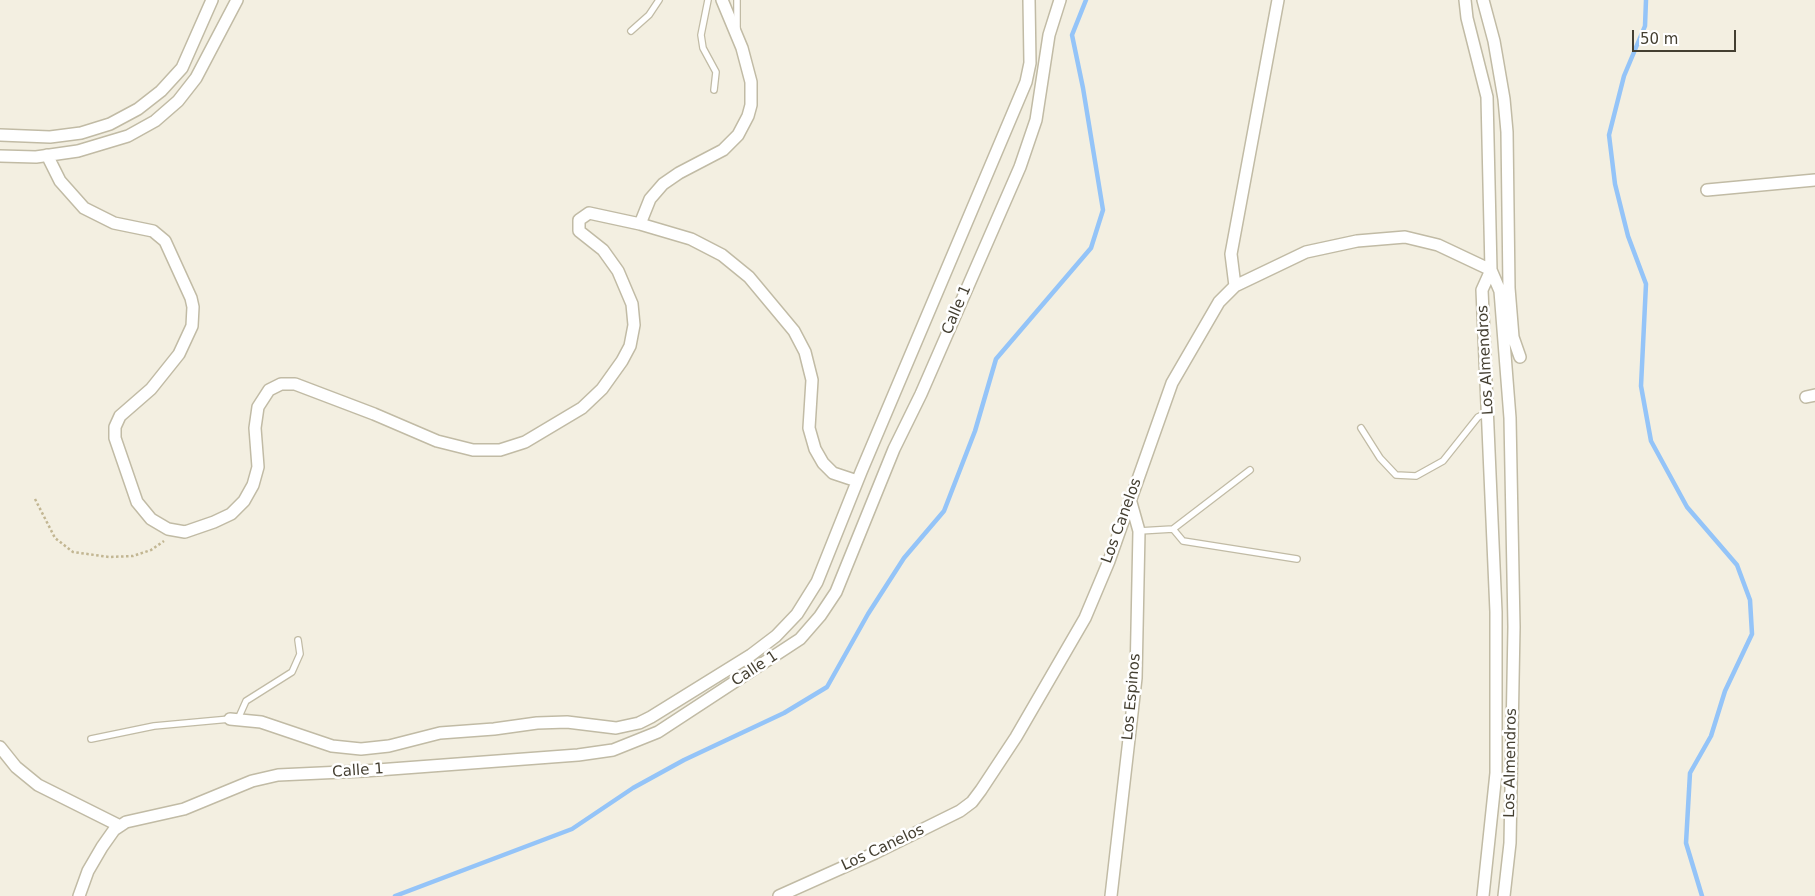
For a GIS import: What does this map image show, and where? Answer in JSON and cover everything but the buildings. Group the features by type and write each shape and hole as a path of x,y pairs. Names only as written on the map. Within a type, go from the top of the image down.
{"street":[{"path":"0,135 50,137 81,133 110,124 138,110 162,91 182,68 212,0"},
{"path":"0,156 47,156 114,141 142,129 167,112 196,78 237,0"},
{"path":"640,224 650,199 663,184 679,173 723,150 743,126 751,105 751,82 737,35 722,0"},
{"path":"234,719 277,725 332,746 361,750 389,746 440,733 494,729 537,723 567,722 604,728 639,723 751,655 787,626 808,598 817,582 857,481 1026,82 1030,63 1030,0"},
{"name":"Calle 1","path":"120,826 133,820 184,809 252,782 278,775 364,771 578,755 613,750 658,732 800,638 820,616 836,592 894,449 1020,167 1036,120 1049,35 1060,0"},
{"path":"1235,286 1231,254 1278,0"},
{"path":"1457,0 1467,18"},
{"path":"1465,0 1467,18 1487,97 1491,270"},
{"path":"1483,0 1494,41 1504,99 1507,132 1509,288 1513,337 1520,357"},
{"path":"47,156 60,181 84,208 114,223 145,228 165,241 191,298 193,307 192,326 178,354 156,384 120,416 115,433 137,502 151,519 174,530 185,532 223,518 244,501 253,485 258,467 255,428 258,407 269,390 281,384 295,384 382,416 437,441 473,450 512,447 555,426 590,401 613,376 630,346 634,326 632,304 618,271 603,250 581,234 578,227 579,220 589,213 640,224 691,239 722,255 749,277 800,340 810,366 812,394 809,422 816,449 824,463 833,473 857,481"},
{"path":"1707,190 1815,180"},
{"name":"Los Canelos","path":"779,896 923,830 960,811 972,802 1016,737 1085,618 1109,561 1172,383 1219,302 1235,286 1306,252 1357,241 1405,238 1438,245 1491,270"},
{"name":"Los Almendros","path":"1484,896 1496,773 1496,612 1489,411 1482,290 1491,270"},
{"name":"Los Almendros","path":"1491,270 1500,291 1510,418 1512,509 1514,627 1510,843 1504,896"},
{"name":"Los Espinos","path":"1111,896 1136,678 1139,531 1130,499"},
{"path":"1493,513 1512,509"},
{"path":"0,747 16,767 38,785 120,826 94,859 79,896"}],"lane":[{"path":"631,31 649,15 659,0"},
{"path":"708,0 701,35 703,48 716,72 714,90"},
{"path":"737,0 737,35"},
{"path":"1361,428 1380,458 1396,475 1416,476 1443,461 1478,417 1489,411"},
{"path":"1139,531 1173,529 1250,470"},
{"path":"1173,529 1183,541 1296,560"},
{"path":"91,739 154,726 234,719 246,701 292,672 300,654 298,640"}],"path":[{"path":"35,499 55,538 66,549 79,554 132,556 159,546 174,530"}],"waterway":[{"path":"395,896 572,829 633,788 684,760 784,713 827,687 868,614 904,558 944,511 975,431 996,359 1091,248 1103,210 1083,88 1072,35 1086,0"},
{"path":"1646,0 1645,26 1624,76 1609,135 1615,184 1628,236 1646,284 1641,386 1651,441 1687,507 1737,565 1750,600 1752,634 1725,691 1711,736 1690,773 1686,843 1702,896"}]}
